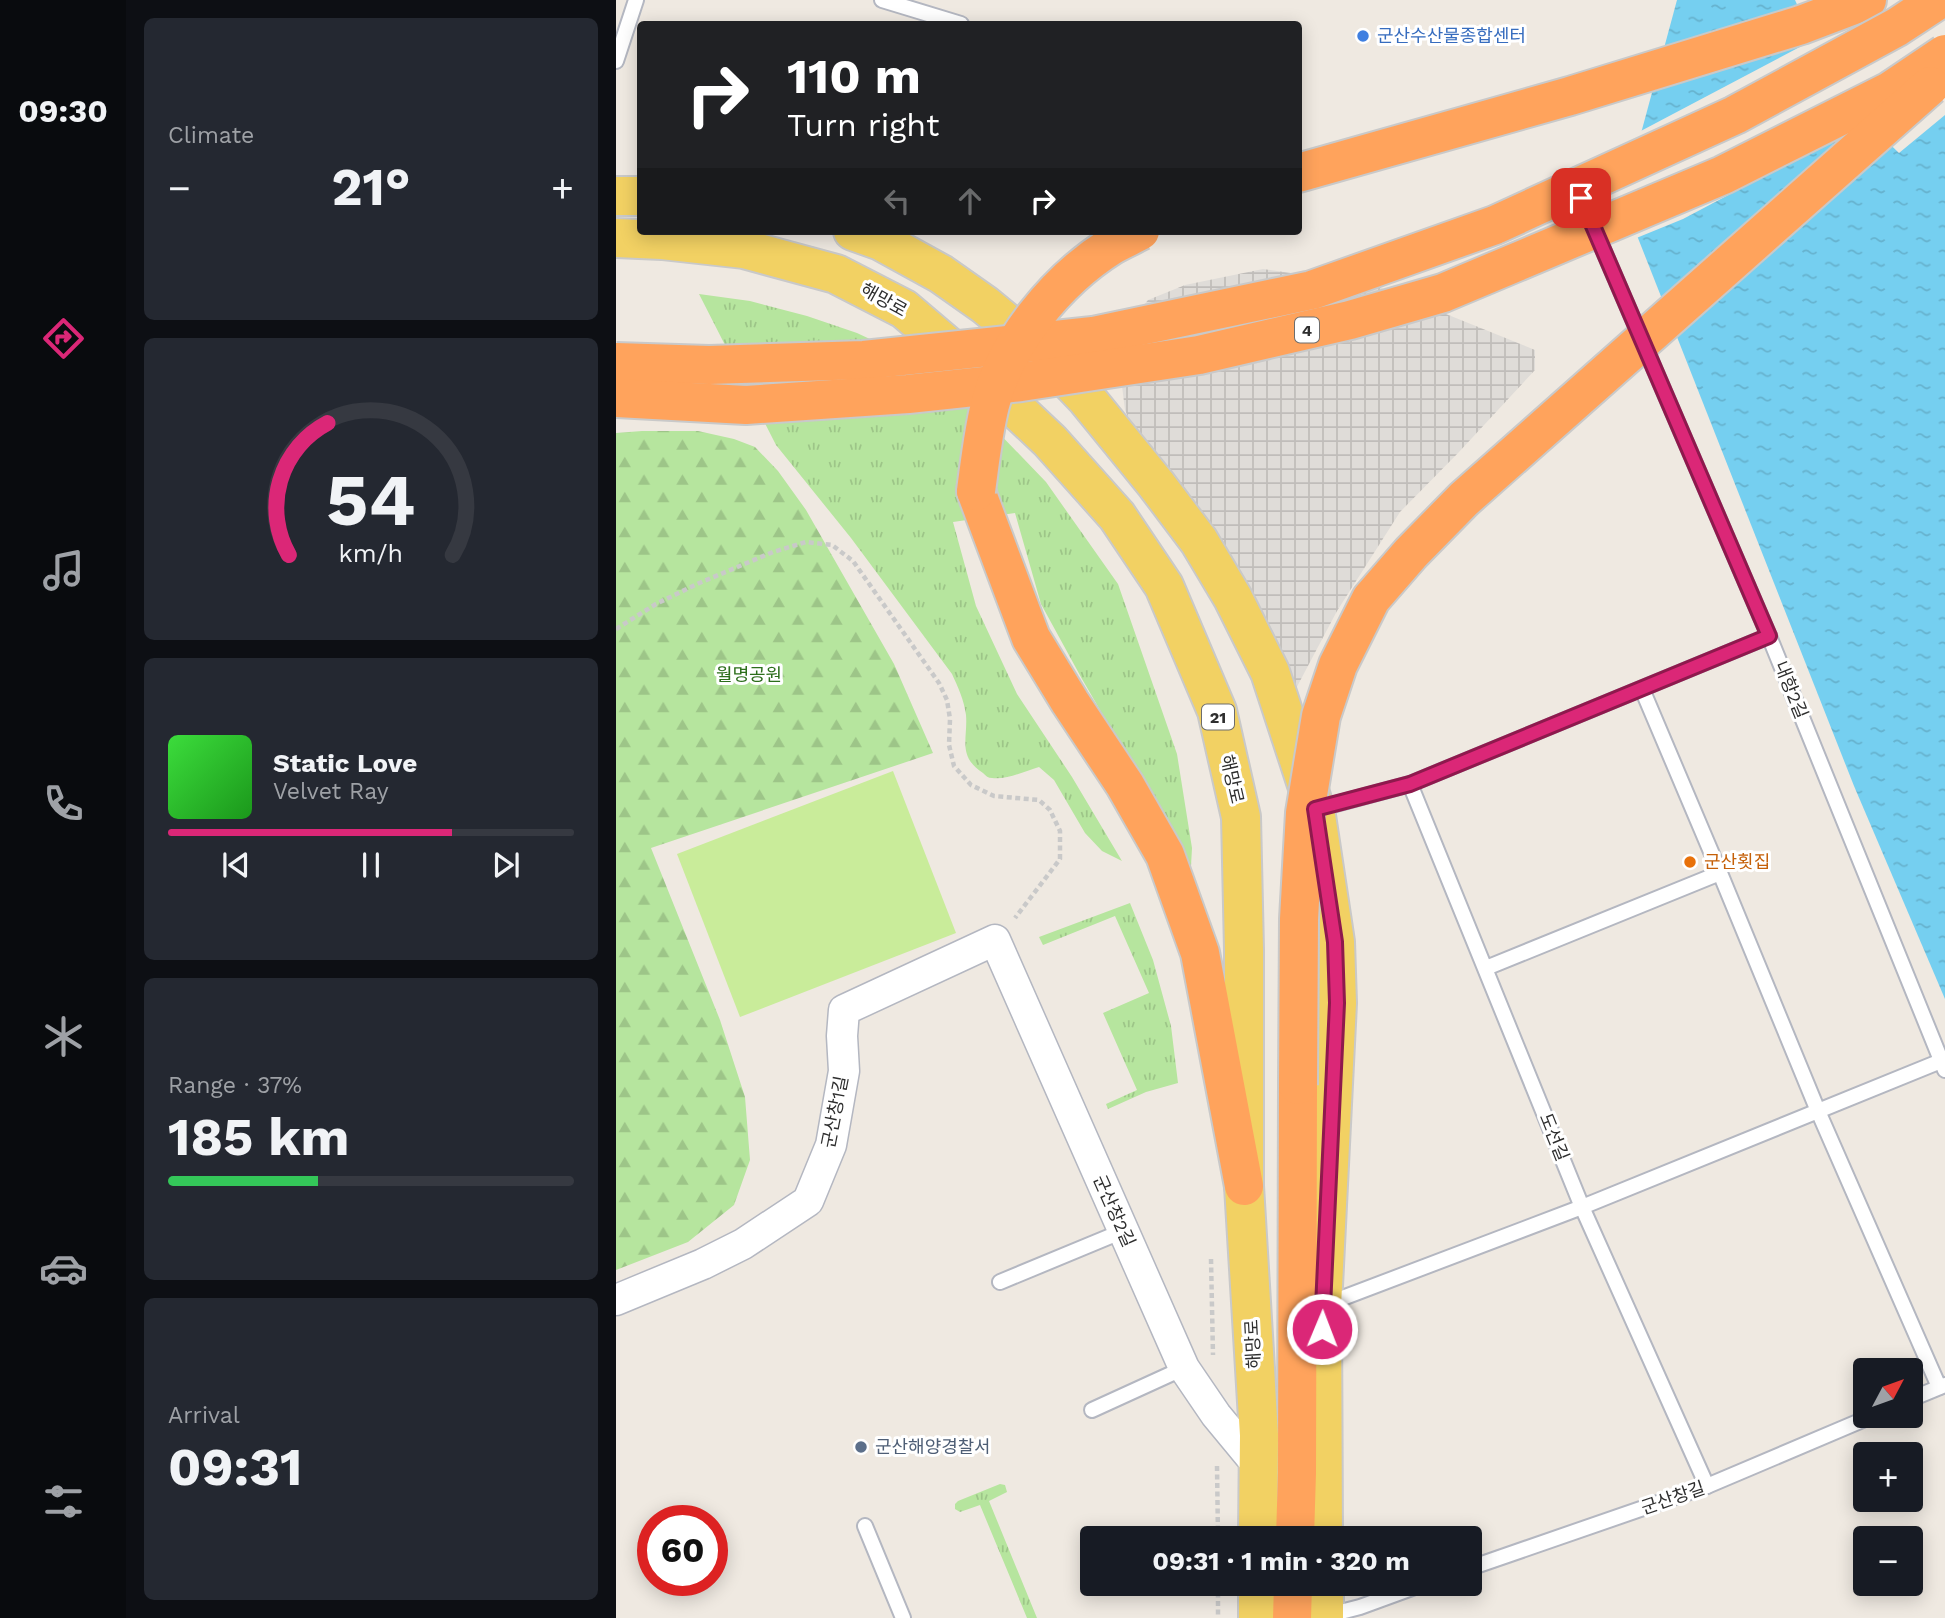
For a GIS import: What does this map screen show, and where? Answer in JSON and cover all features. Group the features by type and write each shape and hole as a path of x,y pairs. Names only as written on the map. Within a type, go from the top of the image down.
{"highway":[{"path":"1302,172 1570,96 1801,25 1867,0"},
{"name":"4","path":"616,362 709,365 864,360 1093,336 1312,290 1495,225 1735,115 1897,27 1938,0"},
{"name":"4","path":"616,398 746,405 1021,383 1199,355 1350,320 1443,293 1723,175 1890,91 1945,54"},
{"path":"1295,1526 1299,919 1305,813 1321,716 1338,665 1371,599 1464,499 1945,73"},
{"path":"1132,235 1111,246 1079,271 1028,323 1007,359 990,403 976,491 1031,638 1125,785 1165,855 1200,953 1244,1186"},
{"path":"1304,1596 1316,1609"}],"main road":[{"path":"616,196 637,196"},
{"path":"864,235 881,241 942,274 985,304 1041,351 1086,398 1199,541 1233,598 1270,672 1315,809 1335,942 1337,1003 1322,1306 1323,1526"},
{"name":"해망로","path":"616,238 744,249 836,274 904,309 964,360 1050,441 1117,516 1164,586 1217,711 1241,817 1244,1186 1259,1436 1258,1526"},
{"path":"1258,1596 1258,1618"}],"street":[{"name":"군산창2길","path":"996,940 1184,1368 1216,1415 1259,1467"},
{"name":"군산창1길","path":"616,1300 703,1264 743,1244 808,1201 831,1145 844,1071 844,1010 996,940"}],"lane":[{"path":"616,61 636,0"},
{"path":"882,0 951,21"},
{"name":"내항2길","path":"1581,198 1769,636 1943,1066"},
{"path":"1315,809 1410,784 1769,636"},
{"path":"1642,690 1818,1111 1942,1386 1923,1394"},
{"name":"도선길","path":"1410,784 1582,1206 1707,1486"},
{"path":"1486,968 1720,873"},
{"path":"1322,1306 1818,1111 1943,1066"},
{"path":"1000,1282 1123,1231"},
{"path":"1092,1410 1184,1368"},
{"name":"군산창길","path":"1482,1564 1707,1486 1853,1424"},
{"path":"865,1526 903,1618"},
{"path":"1316,1609 1360,1606 1389,1596"}],"path":[{"path":"616,629 656,604 697,584 773,552 806,542 832,545 853,561 943,691 950,719 949,744 954,766 971,785 994,796 1039,800 1051,810 1060,831 1060,859 996,940"},
{"path":"1211,1251 1218,1526"},
{"path":"1218,1596 1218,1618"}],"green space":[{"path":"699,294 750,301 807,316 857,333 921,363 967,400 1046,482 1118,584 1177,754 1192,848 1189,874 1136,772 1041,604 1015,513 953,522 976,606 1017,694 1072,777 1122,861 1102,851 1085,833 1054,780 1039,767 1010,776 991,778 975,767 967,754 965,709 952,674 851,538 776,445"},
{"name":"월명공원","path":"698,431 734,439 755,447 778,471 806,510 894,664 933,753 651,848 720,1020 745,1097 750,1160 734,1205 688,1242 616,1270 616,433"},
{"path":"893,771 956,933 740,1017 677,854"},
{"path":"1130,903 1153,960 1171,1026 1178,1083 1146,1092 1108,1109 1106,1104 1137,1090 1103,1013 1149,993 1115,916 1043,945 1039,937"},
{"path":"1000,1484 1005,1485 1007,1492 989,1501 1037,1618 1027,1618 980,1505 960,1512 955,1509 958,1501"}],"shaded area":[{"path":"1263,269 1374,285 1535,350 1535,370 1400,512 1337,611 1291,698 1140,445 1125,410 1122,386 1130,322 1148,300 1185,285"}],"water":[{"path":"1677,0 1945,0 1945,999 1854,786 1623,200"}],"pier":[{"path":"1795,0 1945,0 1945,115 1899,153 1867,122 1683,219 1634,239 1619,200 1637,133 1813,40"}],"place":[{"name":"군산수산물종합센터","path":"1363,36"},
{"name":"군산횟집","path":"1690,862"},
{"name":"군산해양경찰서","path":"861,1447"}],"route":[{"path":"1322,1329 1337,1003 1335,942 1315,809 1410,784 1769,636 1581,198"}]}
